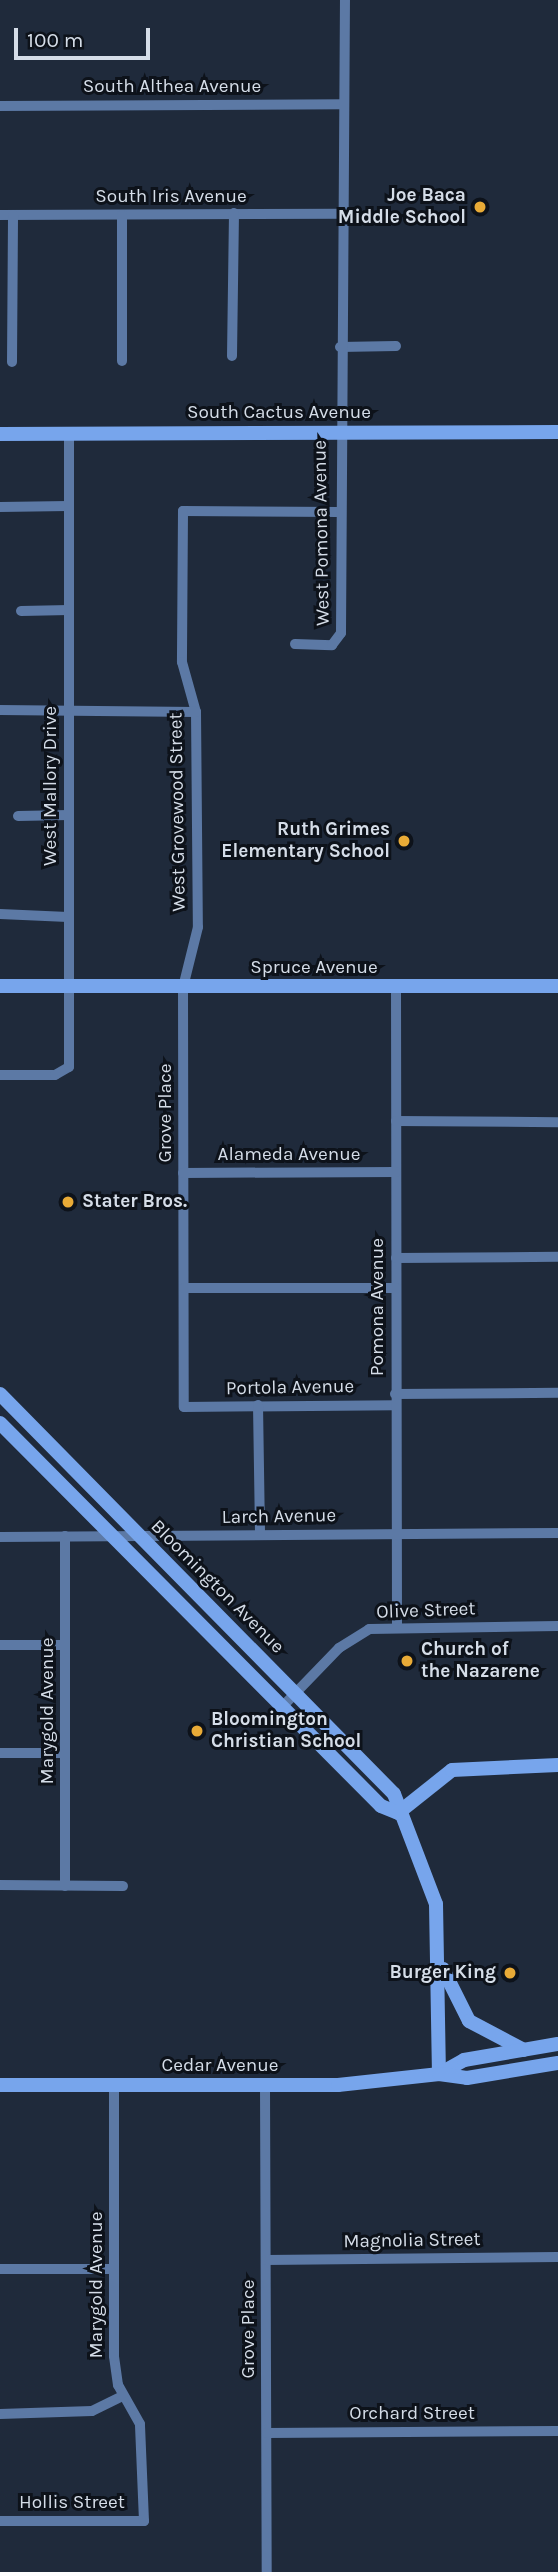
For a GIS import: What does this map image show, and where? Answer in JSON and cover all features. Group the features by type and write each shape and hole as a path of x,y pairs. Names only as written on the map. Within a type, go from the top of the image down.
{"main road":[{"name":"South Cactus Avenue","path":"0,434 558,432"},
{"name":"Spruce Avenue","path":"0,986 558,986"},
{"name":"Bloomington Avenue","path":"0,1394 394,1794 398,1813 430,1879 441,1963 439,2074"},
{"name":"Bloomington Avenue","path":"0,1423 381,1806 398,1813"},
{"path":"398,1813 452,1770 558,1765"},
{"path":"441,1963 469,2021 524,2050"},
{"name":"Cedar Avenue","path":"439,2074 464,2060 558,2044"},
{"name":"Cedar Avenue","path":"0,2085 265,2086 439,2074 467,2078 558,2063"}],"street":[{"name":"West Pomona Avenue","path":"295,644 335,643 341,633 338,432 345,0"},
{"name":"South Althea Avenue","path":"0,106 344,104"},
{"path":"232,356 234,214"},
{"name":"South Iris Avenue","path":"0,215 342,214"},
{"path":"12,362 13,215"},
{"path":"122,215 122,361"},
{"path":"340,347 396,346"},
{"name":"West Mallory Drive","path":"0,1075 55,1075 69,1067 69,433"},
{"path":"0,506 68,506"},
{"name":"West Grovewood Street","path":"183,986 198,927 196,712 182,662 183,511 339,512"},
{"path":"21,611 68,610"},
{"path":"0,710 196,712"},
{"path":"18,816 69,815"},
{"path":"0,914 68,916"},
{"name":"Grove Place","path":"183,986 184,1407"},
{"name":"Pomona Avenue","path":"396,988 397,1627"},
{"path":"396,1121 558,1122"},
{"name":"Alameda Avenue","path":"183,1173 396,1172"},
{"path":"396,1258 558,1257"},
{"path":"184,1288 396,1288"},
{"name":"Portola Avenue","path":"184,1407 558,1393"},
{"path":"258,1405 260,1535"},
{"name":"Larch Avenue","path":"0,1537 558,1533"},
{"name":"Marygold Avenue","path":"65,1536 65,1886"},
{"name":"Olive Street","path":"283,1706 350,1639 369,1629 558,1626"},
{"path":"0,1645 65,1645"},
{"path":"0,1753 65,1752"},
{"path":"0,1885 123,1886"},
{"name":"Marygold Avenue","path":"114,2085 114,2356 123,2396 143,2440 144,2521"},
{"name":"Grove Place","path":"265,2086 267,2572"},
{"name":"Magnolia Street","path":"266,2260 558,2257"},
{"path":"0,2269 114,2269"},
{"path":"0,2414 92,2411 123,2396"},
{"name":"Orchard Street","path":"267,2433 558,2431"},
{"name":"Hollis Street","path":"0,2521 144,2521"}],"place":[{"name":"Joe Baca Middle School","path":"480,207"},
{"name":"Ruth Grimes Elementary School","path":"404,841"},
{"name":"Stater Bros.","path":"68,1202"},
{"name":"Church of the Nazarene","path":"407,1661"},
{"name":"Bloomington Christian School","path":"197,1731"},
{"name":"Burger King","path":"510,1973"}]}
